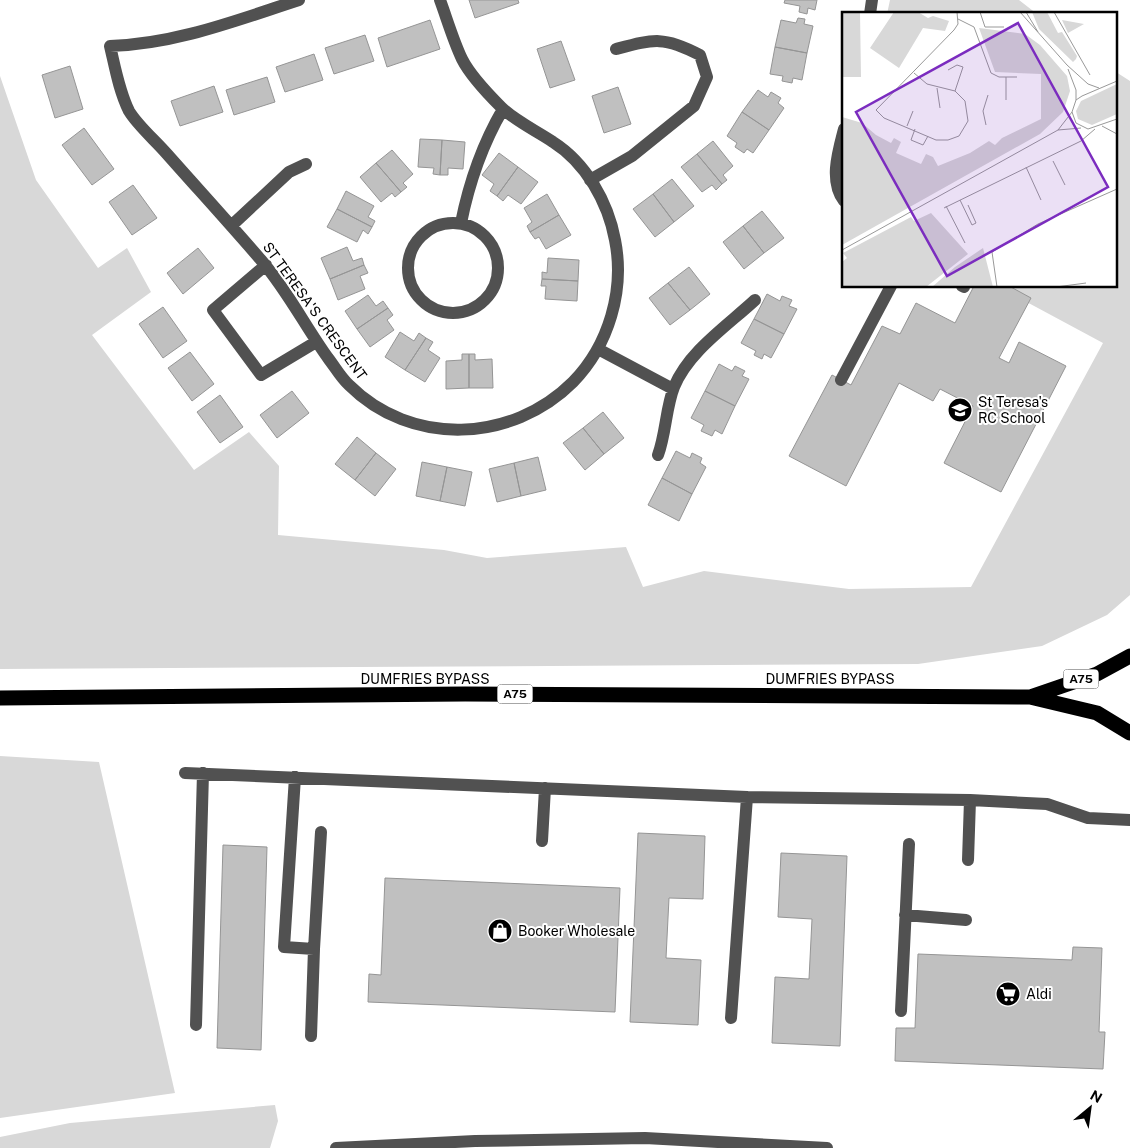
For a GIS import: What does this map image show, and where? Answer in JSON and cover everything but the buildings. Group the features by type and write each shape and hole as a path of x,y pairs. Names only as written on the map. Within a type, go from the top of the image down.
{"highway":[{"name":"DUMFRIES BYPASS","path":"1030,697 1096,674 1130,656"},
{"name":"DUMFRIES BYPASS","path":"0,698 465,694 1030,697 1097,713 1130,733"}],"street":[{"name":"ST TERESA'S CRESCENT","path":"299,0 178,38 141,45 110,46 117,76 130,112 266,265 316,342 347,384 371,405 411,424 456,430 501,425 542,407 575,380 598,349 614,308 618,263 610,219 590,180 575,161 558,145 503,109 463,60 440,0"},
{"path":"590,180 632,156 694,106 707,77 700,56 680,44 653,39 616,49"},
{"path":"461,223 468,190 484,145 503,109"},
{"path":"842,136 836,158 837,192 842,198"},
{"path":"231,226 289,172 306,164"},
{"path":"445,223 461,223 474,228 485,236 493,248 497,262 497,276 492,289 484,300 466,310 445,312 430,307 418,297 410,283 408,268 410,252 418,239 430,229 445,223"},
{"path":"266,265 213,310 261,376 316,342"},
{"path":"841,380 890,288"},
{"path":"658,455 664,437 673,389 689,362 755,300"},
{"path":"598,349 673,389"},
{"path":"185,772 747,797 970,800 1047,804 1088,818 1126,818"},
{"path":"196,1025 203,773"},
{"path":"295,777 284,947 314,949"},
{"path":"542,841 545,788"},
{"path":"731,1018 747,797"},
{"path":"968,860 970,800"},
{"path":"311,1036 314,949 322,832"},
{"path":"901,1010 909,844"},
{"path":"906,915 966,920"},
{"path":"336,1148 475,1141 645,1138 827,1148"}],"shaded area":[{"path":"890,0 1019,0 1034,12 887,12"},
{"path":"1118,73 1130,81 1130,595 1107,615 1042,646 918,664 0,669 0,76 36,180 98,268 127,248 151,292 92,335 194,470 249,432 279,466 278,535 444,550 487,558 626,547 643,587 704,571 849,589 971,587 1103,343 1001,288 1118,288"},
{"path":"0,756 99,762 175,1093 0,1118"},
{"path":"275,1105 278,1121 270,1148 0,1148 0,1137 70,1123"}],"place":[{"name":"St Teresa's RC School","path":"960,410"},
{"name":"Booker Wholesale","path":"500,931"},
{"name":"Aldi","path":"1008,994"}]}
